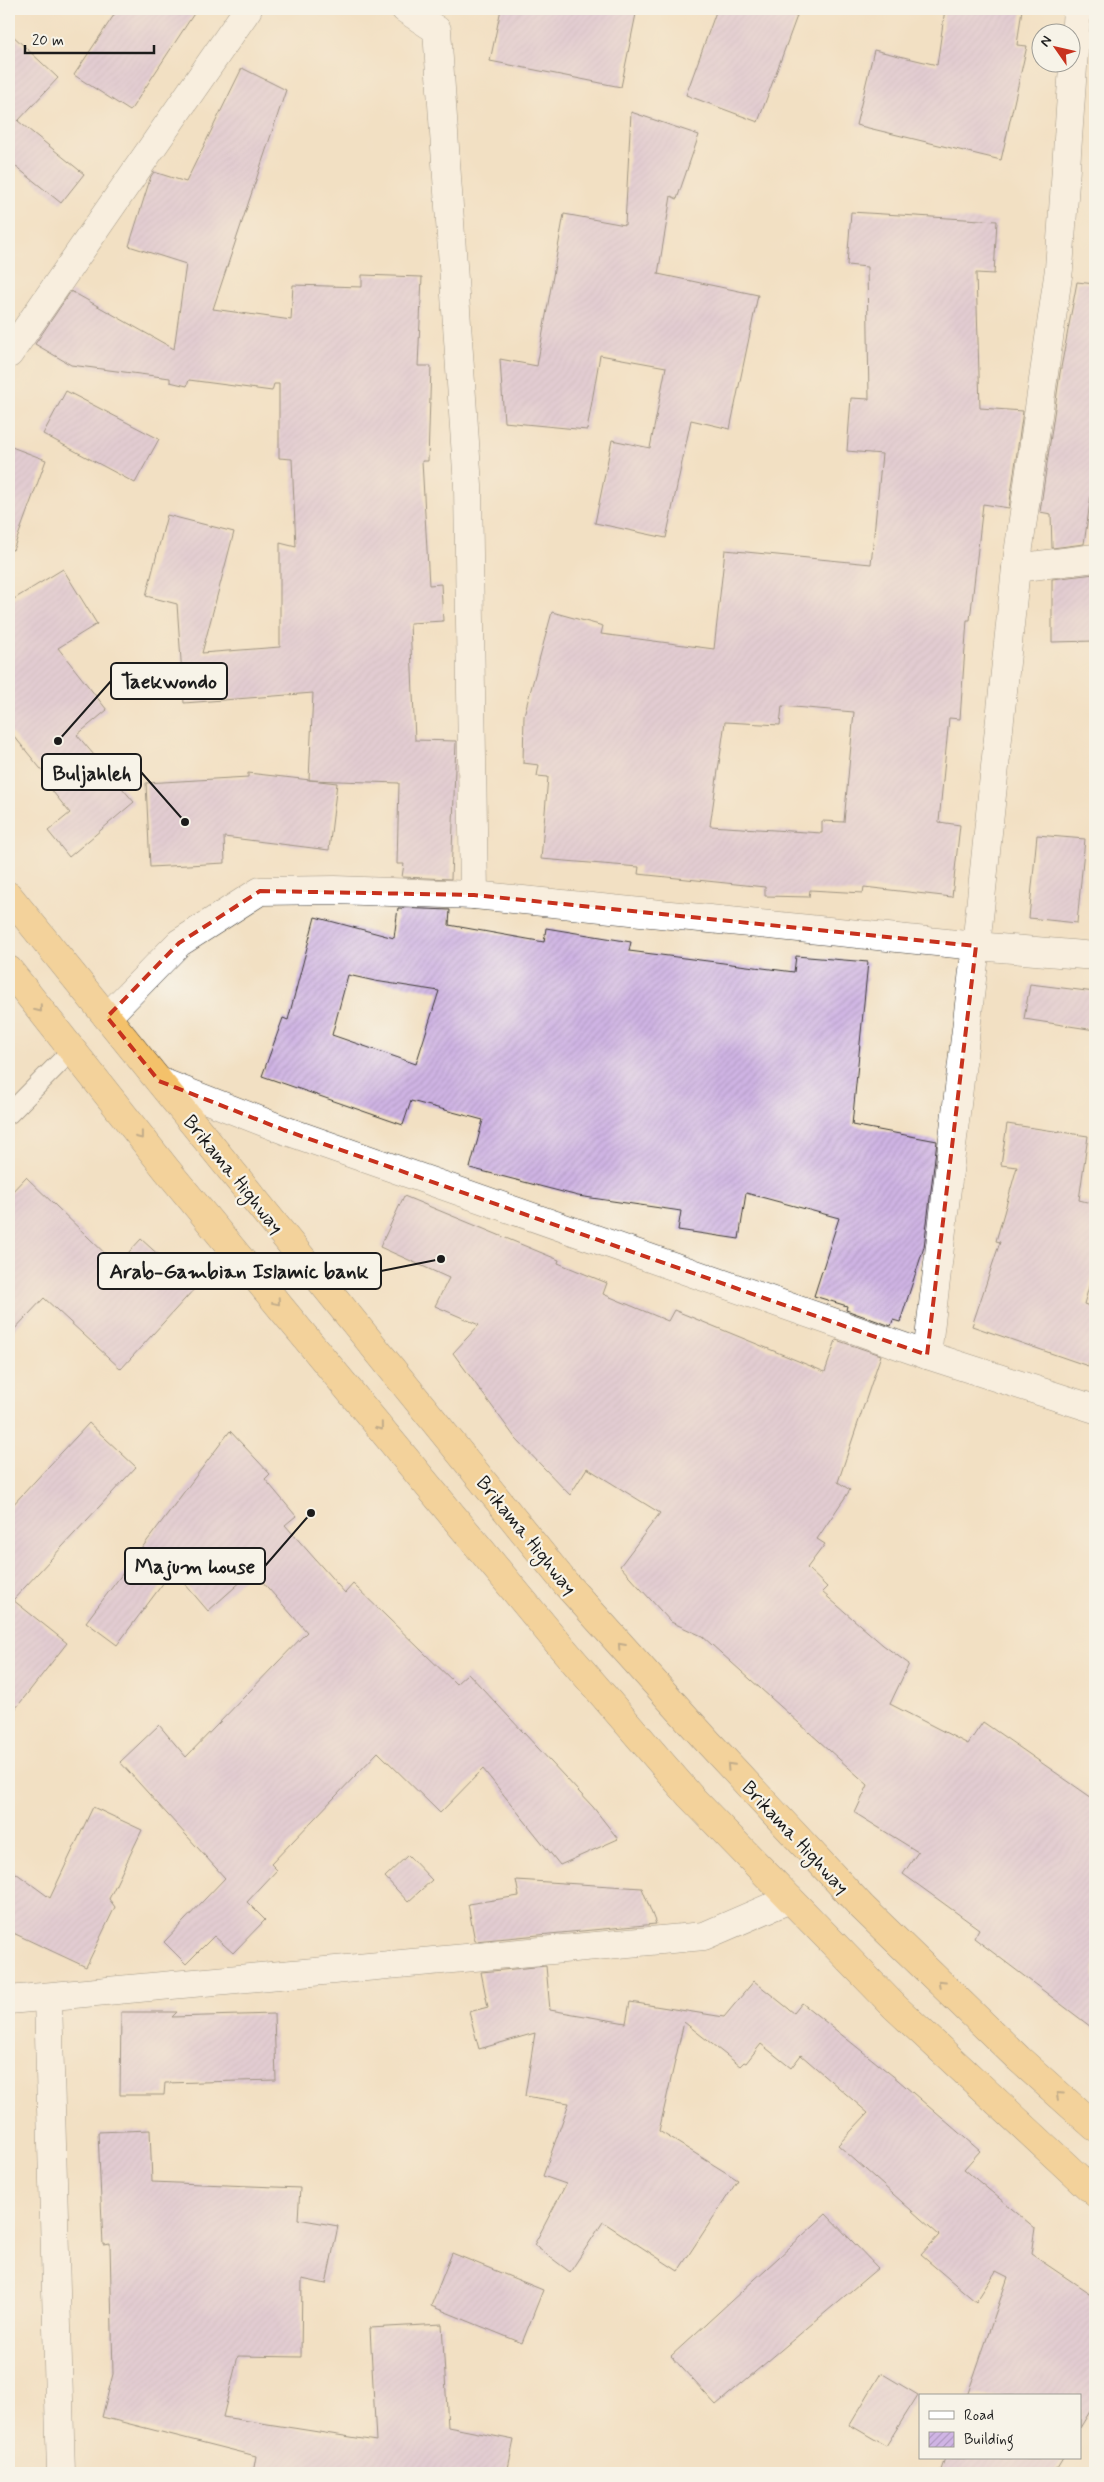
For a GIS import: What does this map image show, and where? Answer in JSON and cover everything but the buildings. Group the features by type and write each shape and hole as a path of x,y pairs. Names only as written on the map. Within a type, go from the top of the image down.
{"highway":[{"name":"Brikama Highway","path":"9,896 572,1591 708,1743 862,1907 1019,2059 1095,2127"},
{"path":"9,970 167,1170 558,1643 690,1796 895,2007 1095,2193"}],"street":[{"path":"9,354 248,9"},
{"path":"405,9 437,30 468,486 474,895"},
{"path":"927,1355 976,946 1016,568 1059,269 1077,9"},
{"path":"1016,568 1095,558"},
{"path":"107,1017 179,943 260,891 336,890 474,895 976,946 1095,956"},
{"path":"159,1080 284,1130 927,1355 1095,1409"},
{"path":"9,2000 48,1998 704,1936 790,1899"},
{"path":"48,1998 61,2473"}],"lane":[{"path":"9,1114 72,1050"}],"highlighted area":[{"path":"260,891 474,895 976,946 927,1355 284,1130 159,1081 107,1017 179,943"}],"place":[{"name":"Taekwondo","path":"58,741"},
{"name":"Buljahleh","path":"185,822"},
{"name":"Arab-Gambian Islamic bank","path":"441,1259"},
{"name":"Majum house","path":"311,1513"}]}
